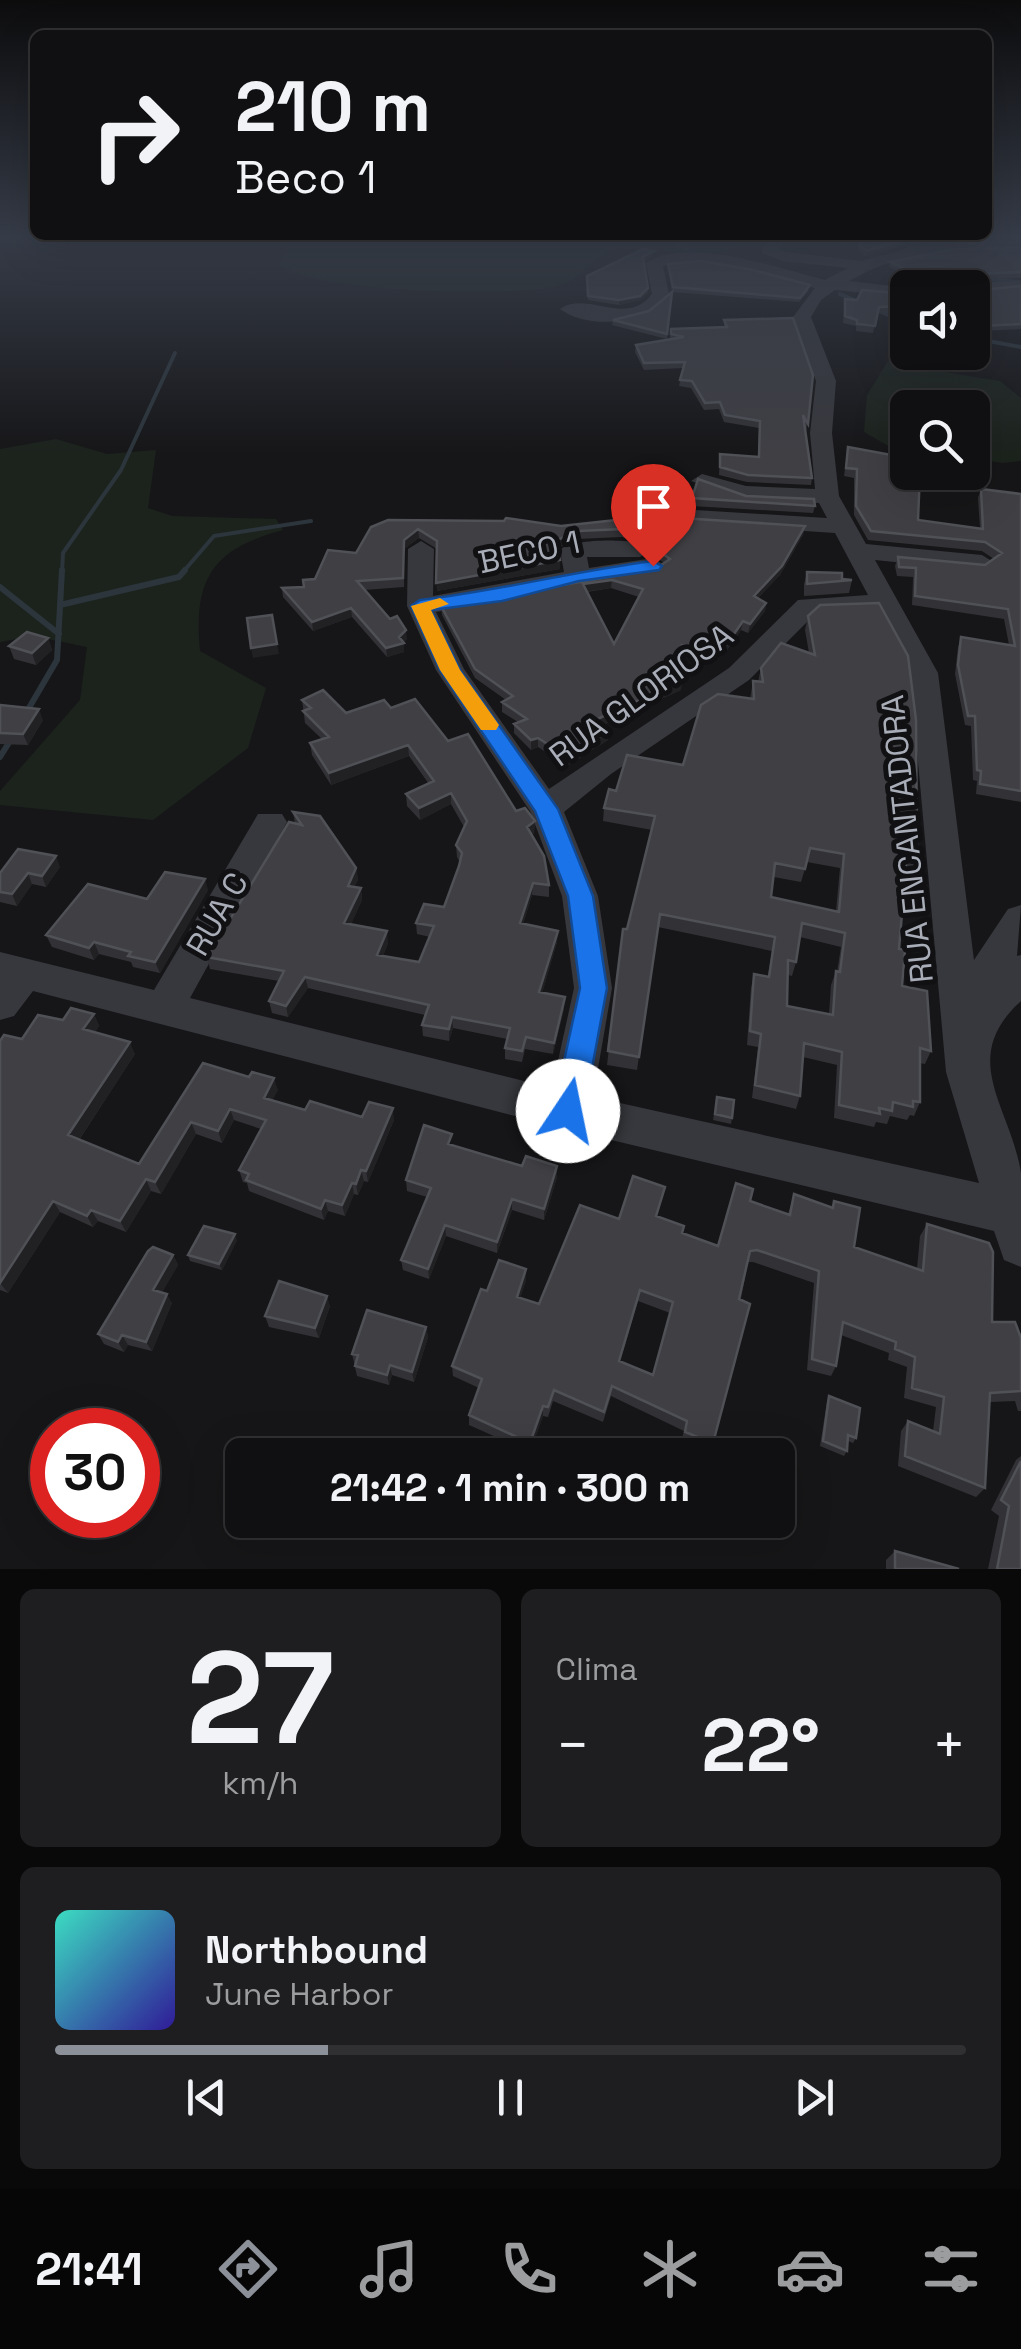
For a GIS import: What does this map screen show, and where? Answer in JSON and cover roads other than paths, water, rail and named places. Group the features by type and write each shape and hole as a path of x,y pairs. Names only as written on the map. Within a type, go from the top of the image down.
{"street":[{"path":"569,309 630,317 652,308"},
{"name":"RUA ENCANTADORA","path":"806,308 802,317 826,381 821,433 827,496 924,673 967,1072 1014,1228"},
{"path":"702,481 745,493 827,496"},
{"path":"680,516 848,538 982,562"},
{"path":"421,548 420,606 450,670 546,809 580,896 593,988 568,1111"},
{"name":"BECO 1","path":"420,606 502,596 649,558"},
{"name":"RUA GLORIOSA","path":"546,809 600,766 739,674 807,606 883,602"},
{"name":"RUA C","path":"164,1006 270,822"},
{"path":"967,1072 984,1010 986,972 1021,919"},
{"path":"984,1010 1011,986 1021,970"},
{"path":"8,981 164,1006 1014,1228"}],"waterway":[{"path":"877,310 890,316"},
{"path":"990,341 1021,347"},
{"path":"62,572 63,553 121,470 175,353"},
{"path":"183,572 214,536 311,521"},
{"path":"60,605 62,570"},
{"path":"60,605 179,577 185,570"},
{"path":"0,587 58,634"},
{"path":"58,634 60,605"},
{"path":"26,713 57,660 58,634"},
{"path":"0,757 10,741"}]}
